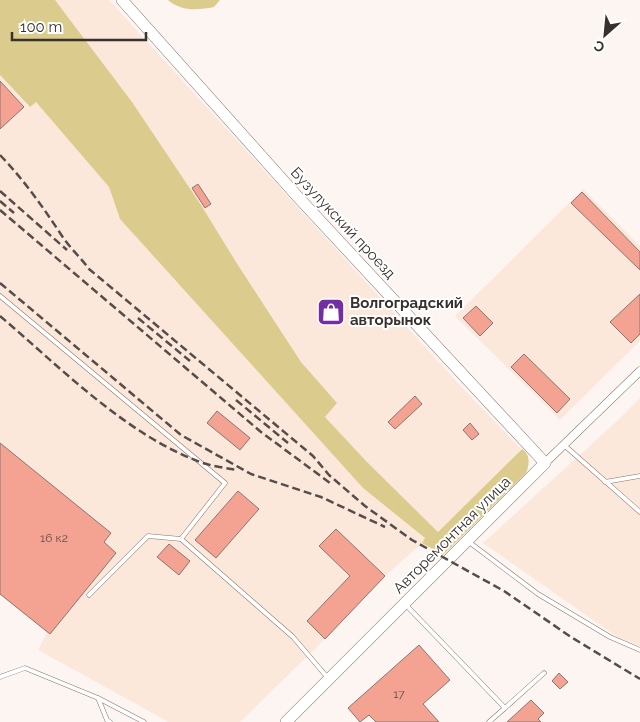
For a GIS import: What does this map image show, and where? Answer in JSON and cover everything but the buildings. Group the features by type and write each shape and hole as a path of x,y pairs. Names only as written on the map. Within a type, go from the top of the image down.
{"main road":[{"name":"Бузулукский проезд","path":"122,0 297,196 545,464"},
{"name":"Авторемонтная улица","path":"286,722 545,464"}],"street":[{"name":"Авторемонтная улица","path":"545,464 640,371"}],"lane":[{"path":"0,296 225,483 181,539"},
{"path":"564,445 640,512"},
{"path":"605,482 640,476"},
{"path":"89,595 148,536 181,539 293,637 329,679"},
{"path":"467,541 538,594 610,637 640,650"},
{"path":"404,603 505,708"},
{"path":"0,676 25,668 98,698 144,722"},
{"path":"489,722 544,673"},
{"path":"98,698 107,720 110,722"}],"shaded area":[{"path":"0,0 55,0 132,102 201,205 301,362 337,403 325,417 367,462 438,532 522,449 525,451 528,459 526,473 443,555 422,543 425,538 363,488 120,219 109,187 36,102 30,107 0,75"},
{"name":"Волгоградский авторынок","path":"55,0 109,0 457,382 521,449 438,532 367,462 325,417 336,402 301,362 201,205 132,102"},
{"path":"168,0 220,0 214,7 196,9 179,7"},
{"path":"0,75 29,107 36,102 109,187 120,219 363,488 425,538 240,722 169,722 38,650 47,633 0,594"},
{"path":"583,189 640,246 640,341 560,420 455,316"},
{"path":"640,398 640,646 619,638 483,543"}],"railway":[{"path":"0,155 25,184 65,240 89,269 313,456 329,475 365,506 412,540 504,591 571,637 640,679"},
{"path":"0,191 67,250"},
{"path":"0,201 14,213"},
{"path":"0,210 261,432 330,483"},
{"path":"0,283 181,435 251,474 321,497 385,527"},
{"path":"0,316 94,398 146,435 172,450 200,462 237,470"},
{"path":"138,318 190,361"},
{"path":"236,400 288,443"}],"place":[{"name":"Волгоградский авторынок","path":"331,312"}]}
